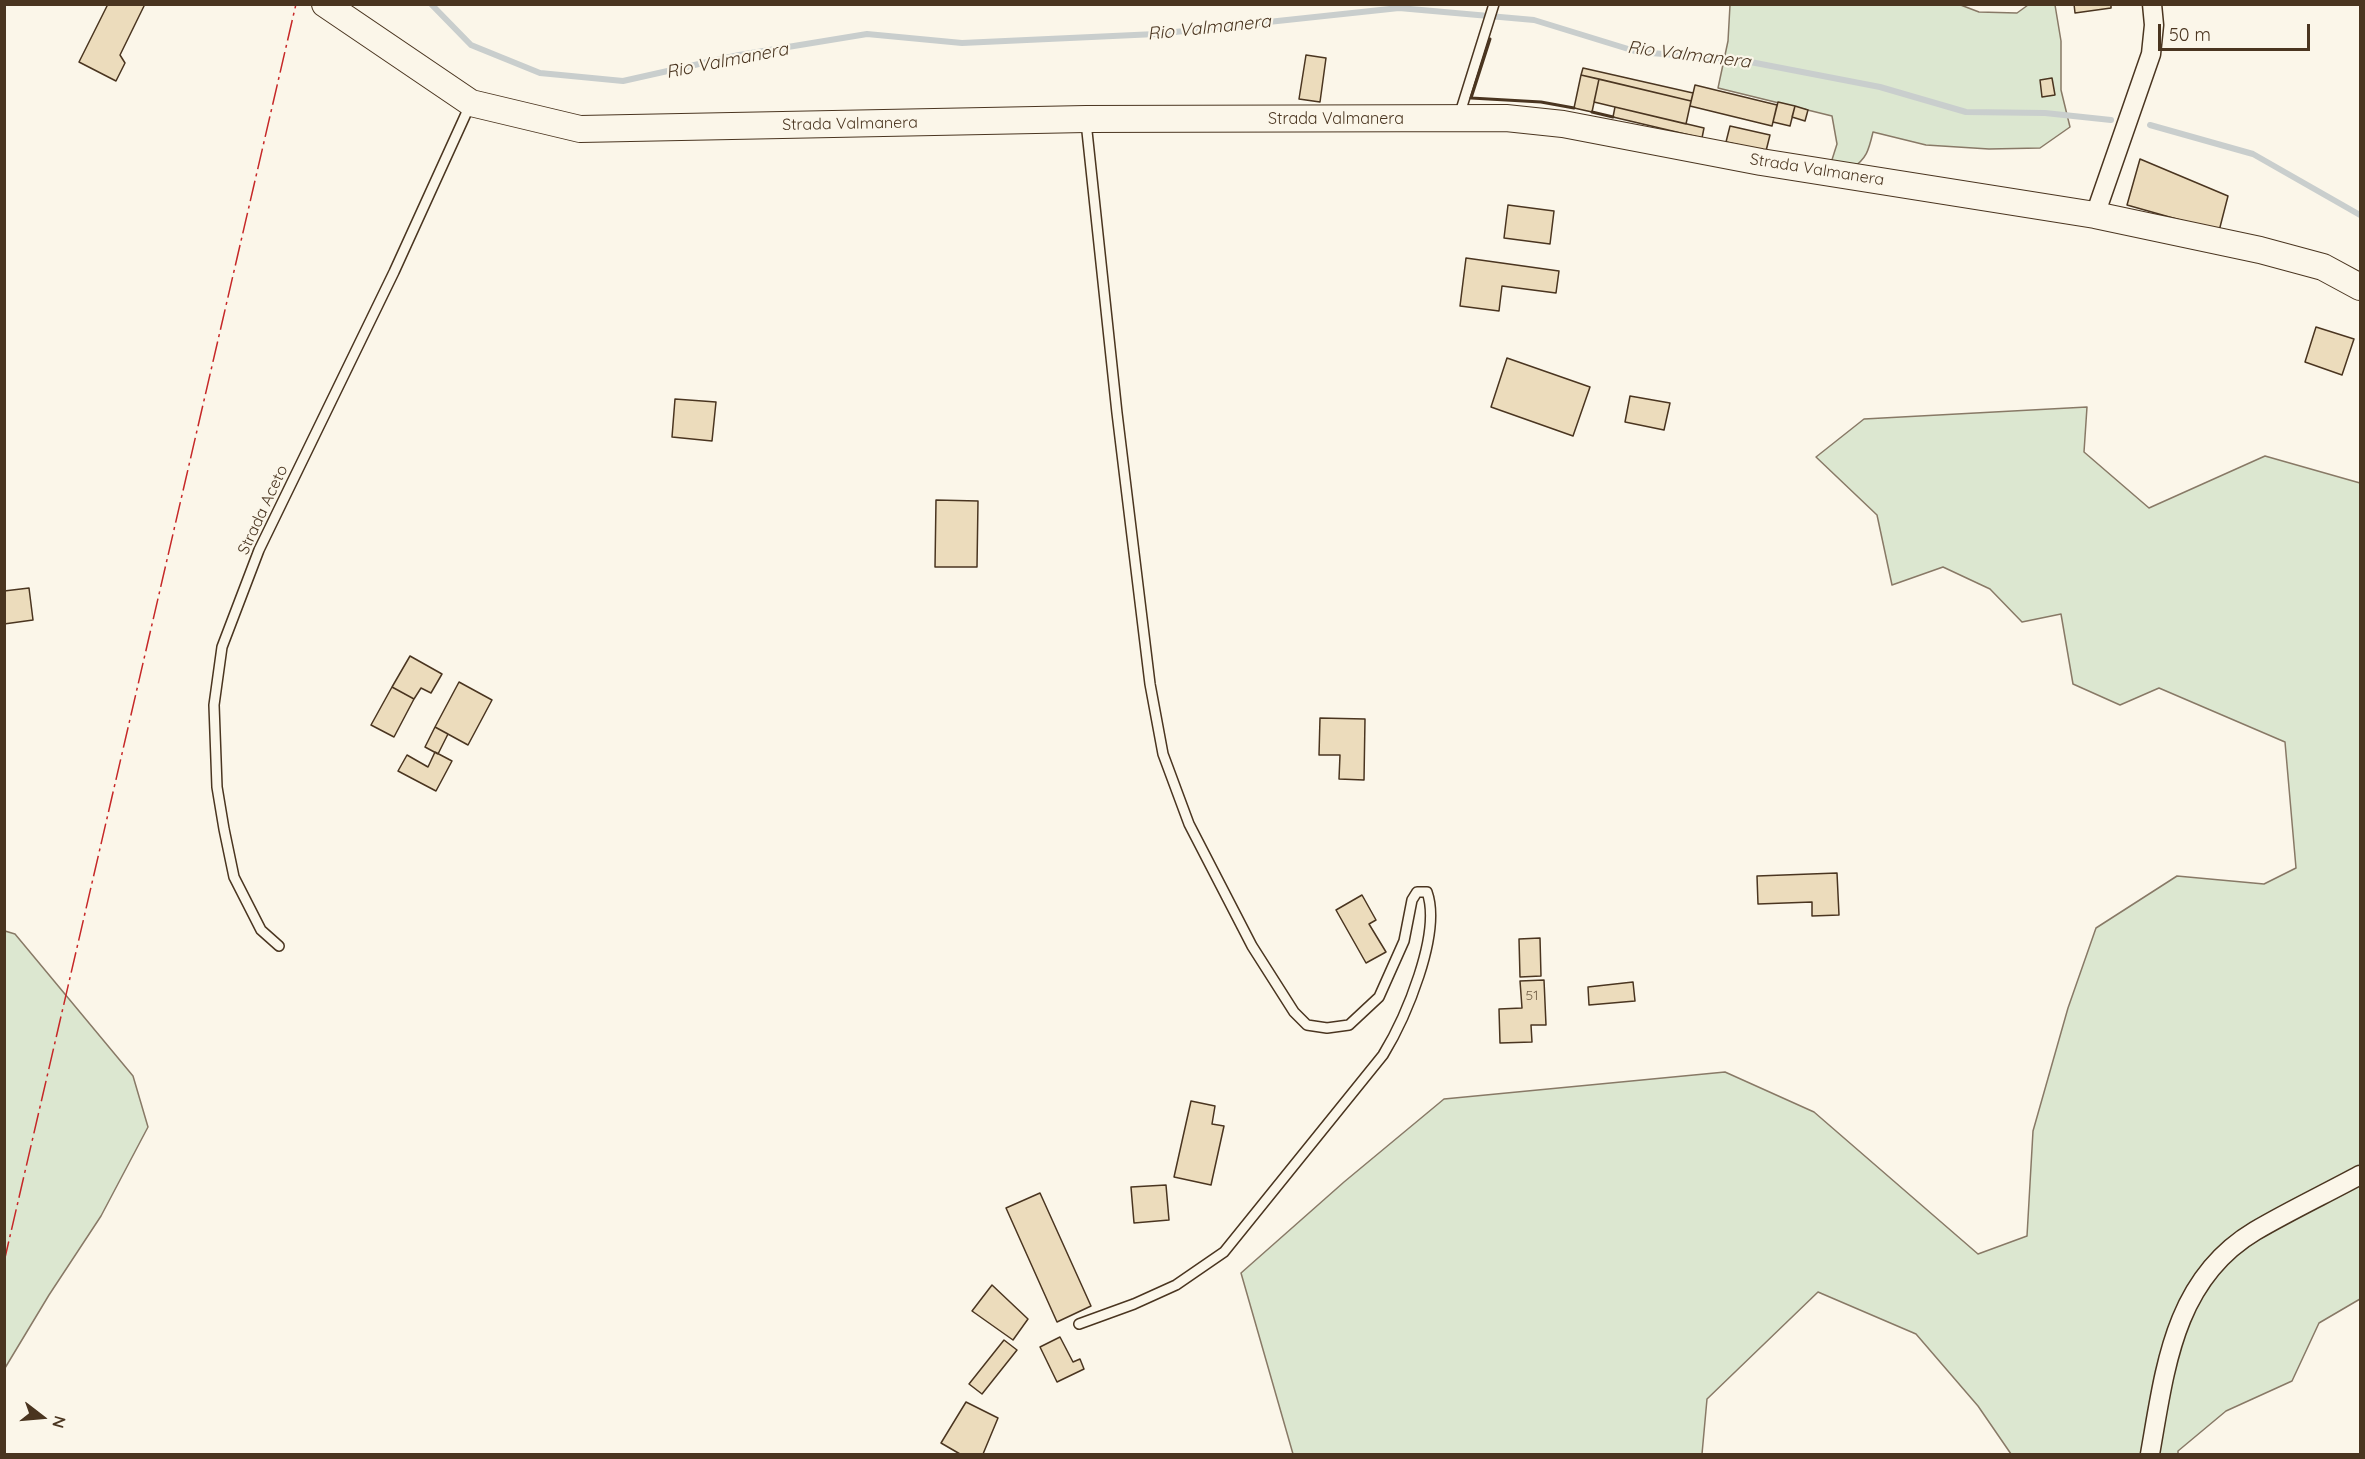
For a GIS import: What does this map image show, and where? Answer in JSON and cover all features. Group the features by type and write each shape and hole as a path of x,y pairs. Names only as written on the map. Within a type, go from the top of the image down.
{"street":[{"name":"Strada Valmanera","path":"325,4 471,103 580,129 1086,119 1506,118 1563,124 1761,162 2095,214 2260,250 2323,267 2361,287"},
{"path":"2095,214 2151,54 2154,25 2152,4"},
{"path":"2150,1455 2168,1354 2181,1314 2203,1278 2230,1250 2253,1232 2361,1175"}],"lane":[{"path":"1458,119 1494,4"},
{"name":"Strada Aceto","path":"279,945 261,930 234,877 224,829 217,787 214,705 222,647 259,550 394,272 471,103"},
{"path":"1079,1324 1134,1304 1176,1285 1224,1252 1365,1077 1396,1034 1421,969 1431,919 1431,903 1427,892 1417,892 1412,900 1404,941 1378,998 1349,1025 1327,1028 1307,1024 1294,1012 1252,946 1189,824 1163,754 1150,684 1116,402 1086,119"}],"green space":[{"path":"1958,4 1979,12 2017,13 2028,5 2055,5 2061,41 2061,90 2070,127 2040,148 1989,149 1926,145 1873,132 1867,153 1851,169 1830,166 1837,144 1832,116 1718,88 1728,41 1730,5"},
{"path":"2087,407 2084,452 2149,508 2265,456 2360,483 2360,1299 2319,1323 2292,1381 2226,1411 2178,1451 2178,1454 2011,1454 1978,1406 1916,1334 1818,1292 1707,1399 1702,1454 1293,1454 1241,1273 1344,1182 1444,1099 1725,1072 1814,1112 1978,1254 2027,1236 2033,1131 2068,1008 2096,928 2177,876 2264,884 2296,868 2285,742 2159,688 2120,705 2073,684 2061,614 2022,622 1990,589 1943,567 1892,585 1877,515 1816,457 1864,419"},
{"path":"5,931 15,934 133,1076 148,1127 101,1216 5,1368"}],"building":[{"path":"108,4 145,4 120,55 125,63 116,81 79,62"},
{"path":"2074,4 2111,4 2111,8 2075,13"},
{"path":"1306,55 1326,58 1320,102 1299,99"},
{"path":"1583,68 1693,93 1691,101 1581,75"},
{"path":"1581,75 1599,79 1592,112 1574,108"},
{"path":"2052,78 2055,95 2042,97 2040,80"},
{"path":"1599,79 1691,101 1686,124 1594,102"},
{"path":"1695,85 1777,105 1772,126 1690,106"},
{"path":"1778,102 1795,106 1790,126 1773,122"},
{"path":"1795,106 1808,110 1805,121 1792,117"},
{"path":"1615,107 1704,128 1702,138 1613,117"},
{"path":"1730,126 1770,135 1766,151 1726,142"},
{"path":"2140,159 2228,196 2219,231 2127,205"},
{"path":"1508,205 1554,211 1550,244 1504,238"},
{"path":"1466,258 1559,271 1556,293 1502,286 1499,311 1460,306"},
{"path":"2316,327 2354,339 2342,375 2305,362"},
{"path":"1507,358 1590,387 1573,436 1491,407"},
{"path":"1630,396 1670,403 1664,430 1625,422"},
{"path":"675,399 716,402 712,441 672,437"},
{"path":"936,500 978,501 977,567 935,567"},
{"path":"29,588 33,620 4,624 4,591"},
{"path":"410,656 442,674 431,693 421,688 414,699 392,687"},
{"path":"459,682 492,700 468,745 435,727"},
{"path":"392,687 414,699 394,737 371,725"},
{"path":"1320,718 1365,719 1364,780 1339,779 1340,755 1319,755"},
{"path":"435,727 448,734 438,754 425,747"},
{"path":"435,752 452,761 436,791 398,771 407,755 428,767"},
{"path":"1837,873 1839,915 1812,916 1812,902 1758,904 1757,876"},
{"path":"1362,895 1376,920 1369,924 1386,952 1366,963 1336,910"},
{"path":"1540,938 1541,976 1520,977 1519,939"},
{"path":"1544,980 1546,1025 1531,1025 1532,1042 1500,1043 1499,1009 1522,1008 1520,981"},
{"path":"1633,982 1635,1001 1589,1005 1588,987"},
{"path":"1191,1101 1215,1106 1212,1124 1224,1126 1211,1185 1174,1177"},
{"path":"1166,1185 1169,1220 1134,1223 1131,1187"},
{"path":"1040,1193 1091,1306 1057,1322 1006,1208"},
{"path":"992,1285 1028,1319 1013,1340 972,1311"},
{"path":"1060,1337 1073,1362 1080,1359 1084,1369 1057,1382 1040,1347"},
{"path":"1004,1340 1017,1350 982,1394 969,1384"},
{"path":"966,1402 998,1418 983,1454 960,1454 941,1443"}],"waterway":[{"name":"Rio Valmanera","path":"431,4 471,45 540,73 623,81 739,55 867,34 962,43 1156,34 1399,8 1534,20 1638,52 1740,60 1880,87 1966,112 2045,113 2111,120"},
{"name":"Rio Valmanera","path":"2150,125 2253,154 2360,215"}],"wall":[{"path":"1490,39 1471,98 1541,102 1574,108"},
{"path":"1592,112 1613,117"}],"power":[{"path":"4,1262 296,4"}]}
